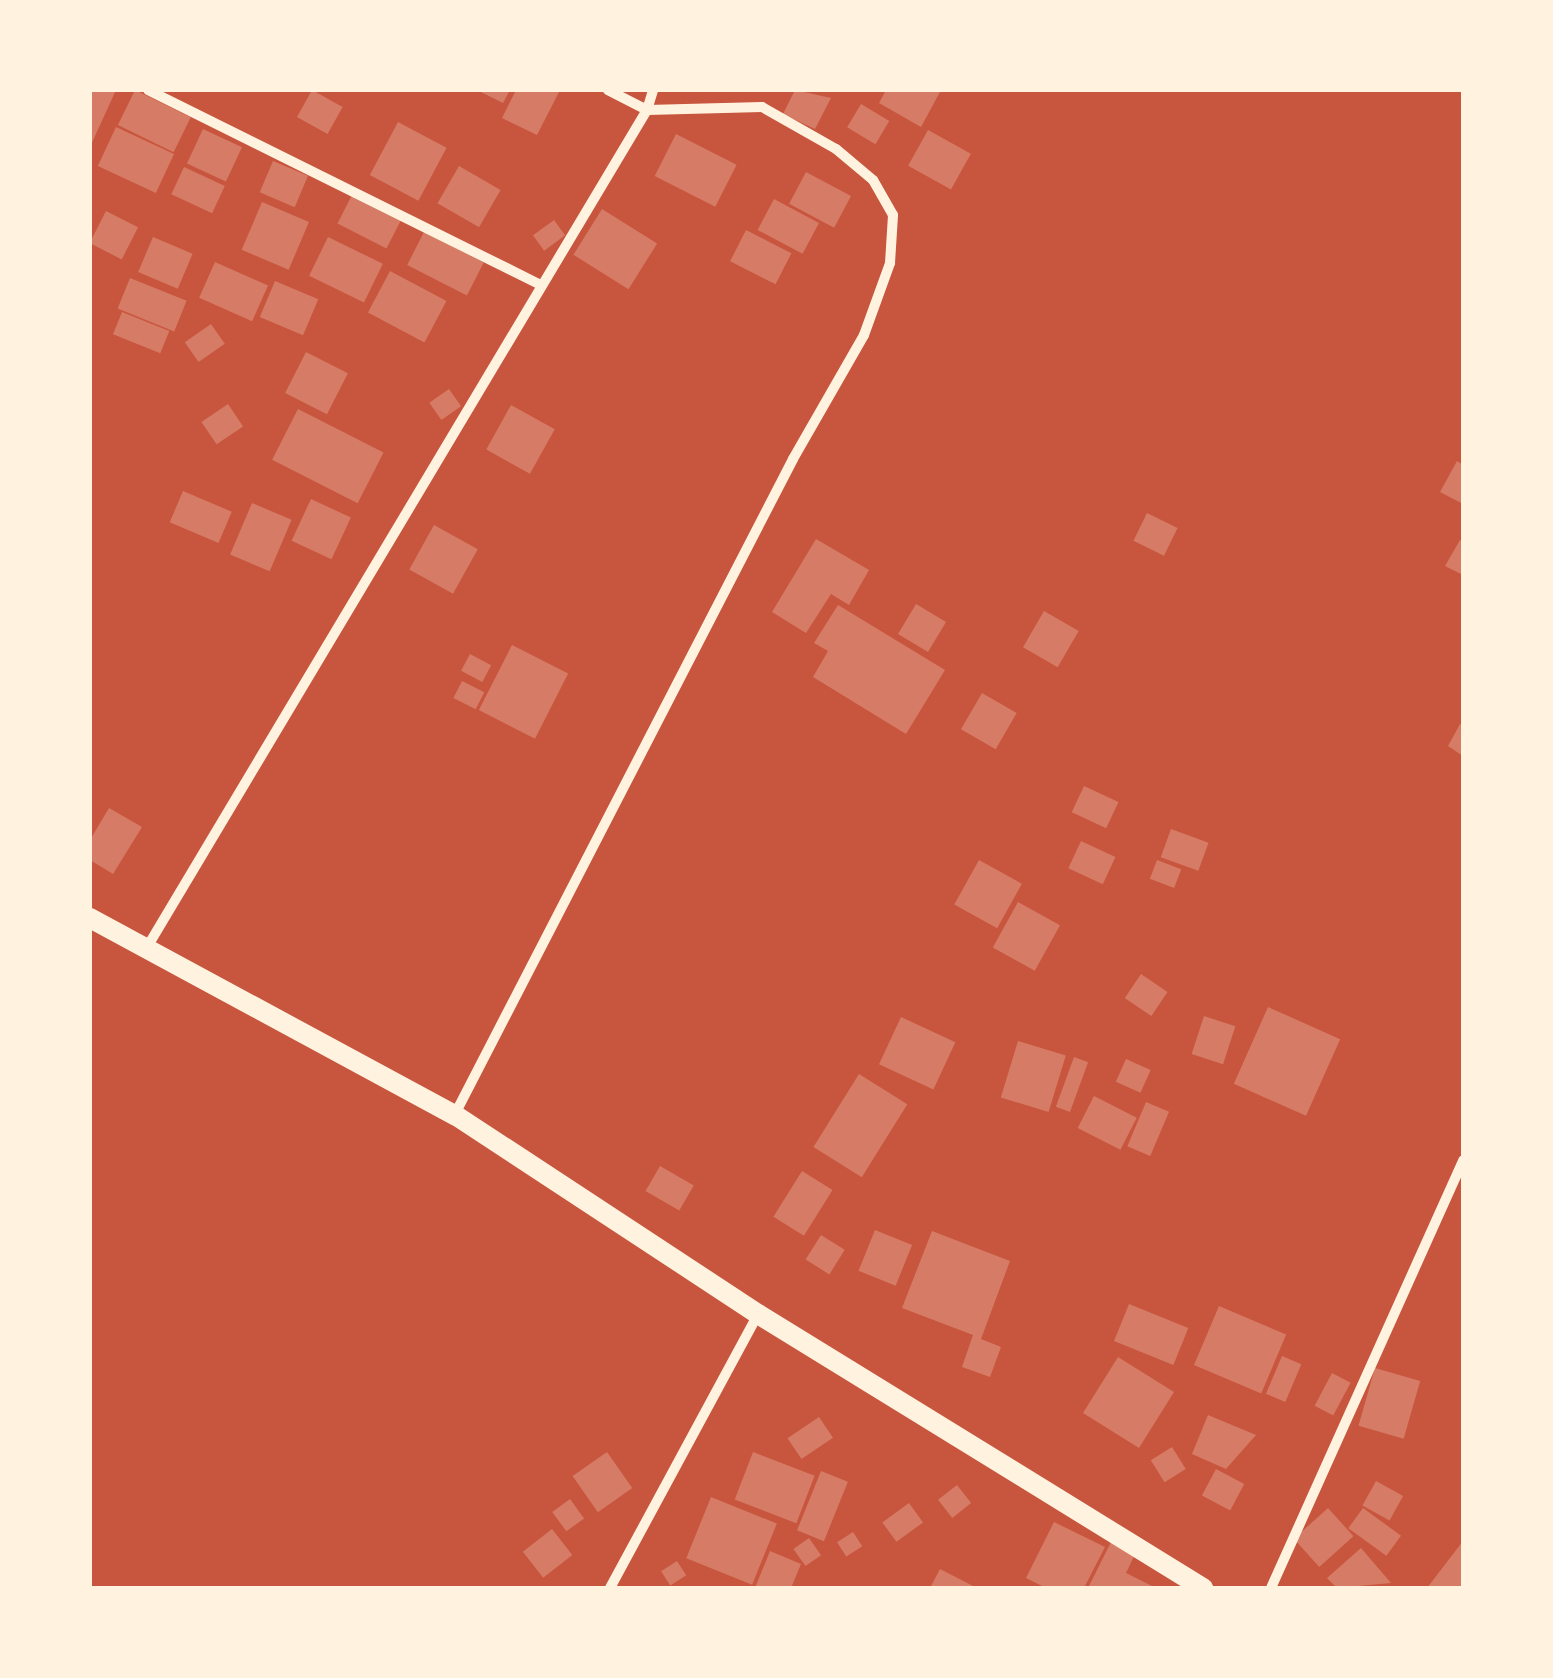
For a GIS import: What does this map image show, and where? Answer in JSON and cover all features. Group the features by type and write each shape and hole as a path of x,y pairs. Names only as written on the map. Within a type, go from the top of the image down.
{"main road":[{"path":"90,918 455,1115 758,1314 1203,1588"}],"street":[{"path":"148,90 539,284"},
{"path":"455,1115 793,459 864,336 890,263 893,215 873,180 836,148 762,107 648,110 608,90"},
{"path":"146,948 539,284 648,110 653,90"},
{"path":"1271,1588 1463,1160"},
{"path":"610,1588 758,1314"}],"building":[{"path":"90,90 116,90 90,147"},
{"path":"135,90 191,117 174,152 118,125"},
{"path":"312,90 343,107 328,134 297,117"},
{"path":"477,90 510,90 503,103"},
{"path":"516,90 559,92 537,135 502,118"},
{"path":"795,90 831,98 815,129 783,114"},
{"path":"886,90 941,90 921,127 879,103"},
{"path":"861,104 889,121 875,144 847,127"},
{"path":"398,122 447,148 418,201 370,175"},
{"path":"116,127 174,154 156,193 98,166"},
{"path":"203,129 242,147 226,182 187,163"},
{"path":"928,130 971,154 951,190 908,166"},
{"path":"676,134 737,165 715,207 655,176"},
{"path":"273,161 308,176 295,207 260,192"},
{"path":"459,166 501,190 479,227 438,203"},
{"path":"184,167 225,186 212,213 171,194"},
{"path":"806,172 851,196 834,228 789,204"},
{"path":"352,195 401,220 386,248 337,224"},
{"path":"774,199 819,223 803,254 758,230"},
{"path":"262,202 309,222 289,270 242,250"},
{"path":"602,209 657,243 629,289 573,255"},
{"path":"106,211 138,227 122,259 90,243"},
{"path":"554,220 565,235 544,251 533,235"},
{"path":"746,230 791,253 776,284 730,261"},
{"path":"424,232 484,262 467,295 407,265"},
{"path":"153,237 193,254 178,289 138,272"},
{"path":"328,237 383,264 364,302 309,276"},
{"path":"215,262 268,286 252,321 199,298"},
{"path":"390,271 447,301 424,343 368,312"},
{"path":"130,278 187,301 174,331 118,309"},
{"path":"275,281 318,299 303,335 260,317"},
{"path":"122,312 169,331 160,353 113,334"},
{"path":"211,324 225,344 199,362 185,342"},
{"path":"306,352 348,373 327,414 285,393"},
{"path":"449,389 461,406 441,420 429,403"},
{"path":"228,404 243,426 217,444 201,422"},
{"path":"511,405 555,429 530,474 486,450"},
{"path":"298,409 384,453 358,503 272,460"},
{"path":"1457,461 1463,465 1463,504 1440,492"},
{"path":"183,491 232,512 219,543 170,522"},
{"path":"311,499 351,518 331,559 292,541"},
{"path":"252,503 292,520 270,571 230,555"},
{"path":"1147,513 1178,528 1164,556 1133,541"},
{"path":"434,525 478,549 453,594 409,570"},
{"path":"816,539 869,570 849,605 831,594 806,633 772,612"},
{"path":"1460,540 1463,541 1463,575 1445,566"},
{"path":"916,604 946,622 928,652 898,634"},
{"path":"838,605 945,670 906,734 813,677 828,651 814,643"},
{"path":"1044,611 1079,631 1058,667 1023,647"},
{"path":"512,645 568,674 535,739 479,710"},
{"path":"470,654 491,665 482,682 461,671"},
{"path":"462,681 484,692 476,709 453,698"},
{"path":"982,693 1017,713 996,749 961,729"},
{"path":"1460,724 1463,726 1463,756 1448,746"},
{"path":"1084,786 1118,802 1106,828 1072,812"},
{"path":"109,808 142,827 113,874 90,860 90,840"},
{"path":"1171,829 1209,843 1198,871 1161,857"},
{"path":"1081,841 1115,857 1103,884 1068,868"},
{"path":"979,860 1022,884 997,928 954,905"},
{"path":"1157,860 1181,869 1174,888 1150,879"},
{"path":"1018,902 1060,925 1035,971 993,947"},
{"path":"1141,974 1168,992 1151,1016 1125,998"},
{"path":"1268,1007 1340,1039 1306,1116 1234,1084"},
{"path":"1204,1016 1235,1026 1223,1064 1192,1054"},
{"path":"901,1017 955,1042 933,1089 879,1064"},
{"path":"1018,1041 1066,1056 1049,1112 1001,1097"},
{"path":"1074,1057 1088,1062 1070,1112 1056,1107"},
{"path":"1126,1059 1151,1070 1140,1093 1116,1082"},
{"path":"859,1074 907,1104 862,1177 813,1147"},
{"path":"1094,1096 1137,1118 1120,1150 1078,1128"},
{"path":"1146,1102 1169,1112 1150,1156 1127,1146"},
{"path":"660,1166 694,1186 679,1211 646,1191"},
{"path":"802,1171 833,1190 804,1236 773,1217"},
{"path":"875,1230 912,1245 896,1286 859,1271"},
{"path":"932,1231 1010,1261 981,1339 1001,1347 990,1377 962,1367 973,1335 902,1308"},
{"path":"821,1235 845,1250 829,1274 806,1260"},
{"path":"1129,1304 1188,1328 1173,1365 1114,1341"},
{"path":"1219,1306 1286,1335 1261,1393 1194,1365"},
{"path":"1282,1356 1301,1364 1285,1402 1266,1394"},
{"path":"1118,1357 1174,1392 1139,1448 1083,1413"},
{"path":"1375,1368 1420,1381 1404,1439 1358,1426"},
{"path":"1332,1373 1351,1383 1333,1416 1315,1406"},
{"path":"1208,1415 1256,1435 1226,1469 1192,1454"},
{"path":"819,1417 833,1438 801,1459 787,1438"},
{"path":"1172,1447 1186,1469 1165,1482 1151,1460"},
{"path":"607,1452 632,1488 598,1512 573,1476"},
{"path":"753,1452 815,1476 796,1523 735,1500"},
{"path":"1216,1469 1244,1484 1230,1511 1202,1495"},
{"path":"821,1471 848,1482 824,1541 797,1530"},
{"path":"1376,1481 1403,1496 1390,1521 1362,1505"},
{"path":"957,1485 971,1503 952,1518 938,1500"},
{"path":"711,1497 777,1524 752,1585 686,1558"},
{"path":"570,1499 584,1518 566,1531 552,1512"},
{"path":"909,1503 923,1522 896,1542 882,1522"},
{"path":"1328,1508 1353,1536 1319,1567 1294,1539"},
{"path":"1363,1508 1401,1536 1386,1556 1348,1528"},
{"path":"1054,1522 1105,1547 1084,1588 1046,1588 1026,1578"},
{"path":"552,1529 572,1555 543,1578 523,1552"},
{"path":"853,1532 862,1546 846,1557 837,1542"},
{"path":"809,1538 821,1555 805,1566 793,1549"},
{"path":"1112,1540 1136,1552 1126,1573 1156,1588 1088,1588"},
{"path":"1463,1541 1463,1588 1427,1588"},
{"path":"1361,1548 1391,1583 1337,1588 1327,1578"},
{"path":"770,1551 801,1564 791,1588 755,1588"},
{"path":"677,1561 686,1575 670,1586 661,1571"},
{"path":"940,1569 977,1588 930,1588"}]}
